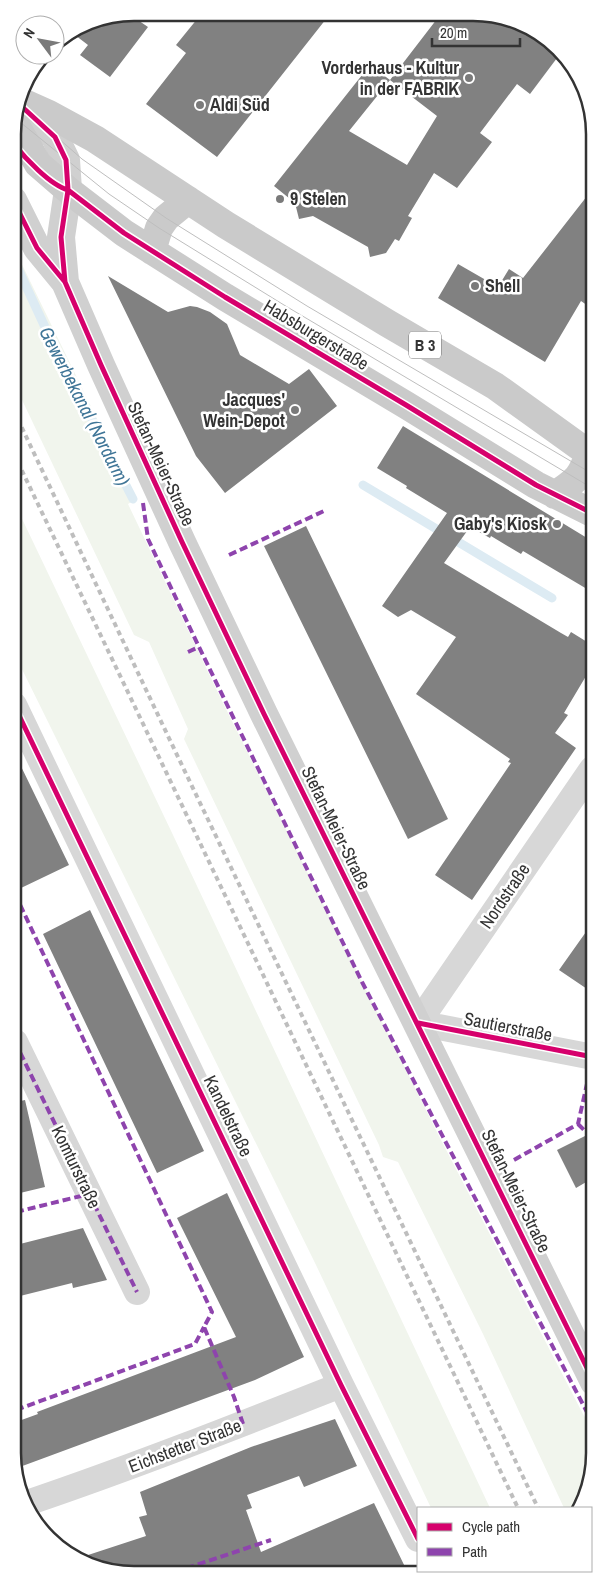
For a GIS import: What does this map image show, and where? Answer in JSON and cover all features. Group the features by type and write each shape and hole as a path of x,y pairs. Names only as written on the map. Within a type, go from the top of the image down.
{"main road":[{"name":"B 3","path":"26,103 95,139 188,200 379,318 496,386 586,451"},
{"name":"Stefan-Meier-Straße","path":"24,109 55,137 66,160 68,190 61,237 66,282 101,365 150,474 247,679 586,1366"},
{"name":"Habsburgerstraße","path":"21,134 38,164 68,190 152,251 536,485 586,510"},
{"path":"152,251 159,228 166,218 188,200"},
{"name":"Stefan-Meier-Straße","path":"21,216 37,248 66,282"},
{"path":"555,495 577,480 586,464"}],"street":[{"name":"Kandelstraße","path":"21,720 341,1385 417,1537"},
{"name":"Nordstraße","path":"418,1023 586,778"},
{"name":"Sautierstraße","path":"418,1023 586,1056"},
{"name":"Komturstraße","path":"21,1054 137,1292"},
{"name":"Eichstetter Straße","path":"32,1501 234,1428 341,1385"}],"shaded area":[{"path":"21,262 136,499 128,504 222,701 441,1140 586,1418 584,1475 572,1507 564,1507 483,1334 398,1162 383,1157 379,1145 184,739 188,729 149,642 134,635 21,398"},
{"path":"21,517 490,1507 431,1507 316,1265 21,667"}],"building":[{"path":"139,21 148,27 110,77 80,55 88,45 77,37 105,25"},
{"path":"196,21 324,21 217,157 146,104 186,53 176,45"},
{"path":"435,21 480,21 509,27 536,40 557,58 530,94 517,84 480,133 492,142 457,188 434,173 408,216 412,218 399,241 395,239 386,253 370,257 368,247 313,216 299,219 295,203 274,186 370,65 390,80","holes":["390,80 437,116 407,165 349,131"]},
{"path":"586,197 586,304 581,301 545,362 438,298 458,264 498,287 509,269 523,278"},
{"path":"108,276 168,312 190,306 210,312 227,324 240,355 289,384 309,369 337,406 225,493 196,456"},
{"path":"403,426 586,537 586,588 523,551 521,554 491,536 490,538 470,527 444,563 568,637 571,632 586,641 586,676 564,713 568,715 555,733 576,748 472,900 435,875 511,763 508,762 510,759 416,694 456,637 411,610 398,617 382,606 447,513 377,468"},
{"path":"306,526 448,819 408,839 264,546"},
{"path":"21,766 69,865 21,888"},
{"path":"90,910 204,1151 157,1173 43,934"},
{"path":"586,932 586,988 559,970"},
{"path":"25,1100 45,1187 21,1193 21,1101"},
{"path":"586,1136 586,1182 576,1188 557,1150"},
{"path":"227,1193 304,1357 255,1380 22,1466 21,1420 38,1414 37,1412 236,1337 177,1218"},
{"path":"83,1228 107,1280 73,1288 72,1283 21,1296 21,1244"},
{"path":"335,1419 357,1466 304,1487 299,1476 247,1495 252,1508 246,1510 261,1552 374,1503 405,1566 127,1566 112,1564 87,1555 146,1536 139,1517 147,1515 140,1492 251,1447"}],"waterway":[{"name":"Gewerbekanal (Nordarm)","path":"21,275 51,340 133,499"},
{"name":"Gewerbekanal (Nordarm)","path":"363,485 552,598"}],"tram line":[{"path":"24,109 82,159 166,218 307,306 586,470"},
{"path":"21,123 109,194 159,228 284,305 586,484"}],"railway":[{"path":"21,426 538,1507"},
{"path":"21,469 518,1507"}],"marked path":[{"path":"143,503 148,539 362,982 586,1410"},
{"path":"229,555 324,511"},
{"path":"188,652 199,647"},
{"path":"21,907 212,1312 204,1327 234,1397 243,1424"},
{"path":"21,1054 137,1292"},
{"path":"514,1160 578,1124 586,1088"},
{"path":"578,1124 586,1132"},
{"path":"21,1211 89,1194"},
{"path":"21,1408 195,1344 204,1327"},
{"path":"193,1566 271,1540"}],"cycle path":[{"path":"24,109 55,137 66,160 68,190 61,237 65,282 101,365 182,542 264,714 586,1366"},
{"path":"21,152 46,177 68,190 124,233 225,297 536,485 586,510"},
{"path":"21,216 37,248 65,282"},
{"path":"21,720 341,1385 417,1537"},
{"path":"418,1023 586,1056"}],"place":[{"name":"Vorderhaus - Kultur in der FABRIK","path":"469,78"},
{"name":"Aldi Süd","path":"200,105"},
{"name":"9 Stelen","path":"280,199"},
{"name":"Shell","path":"475,286"},
{"name":"Jacques' Wein-Depot","path":"295,410"},
{"name":"Gaby's Kiosk","path":"557,524"}]}
